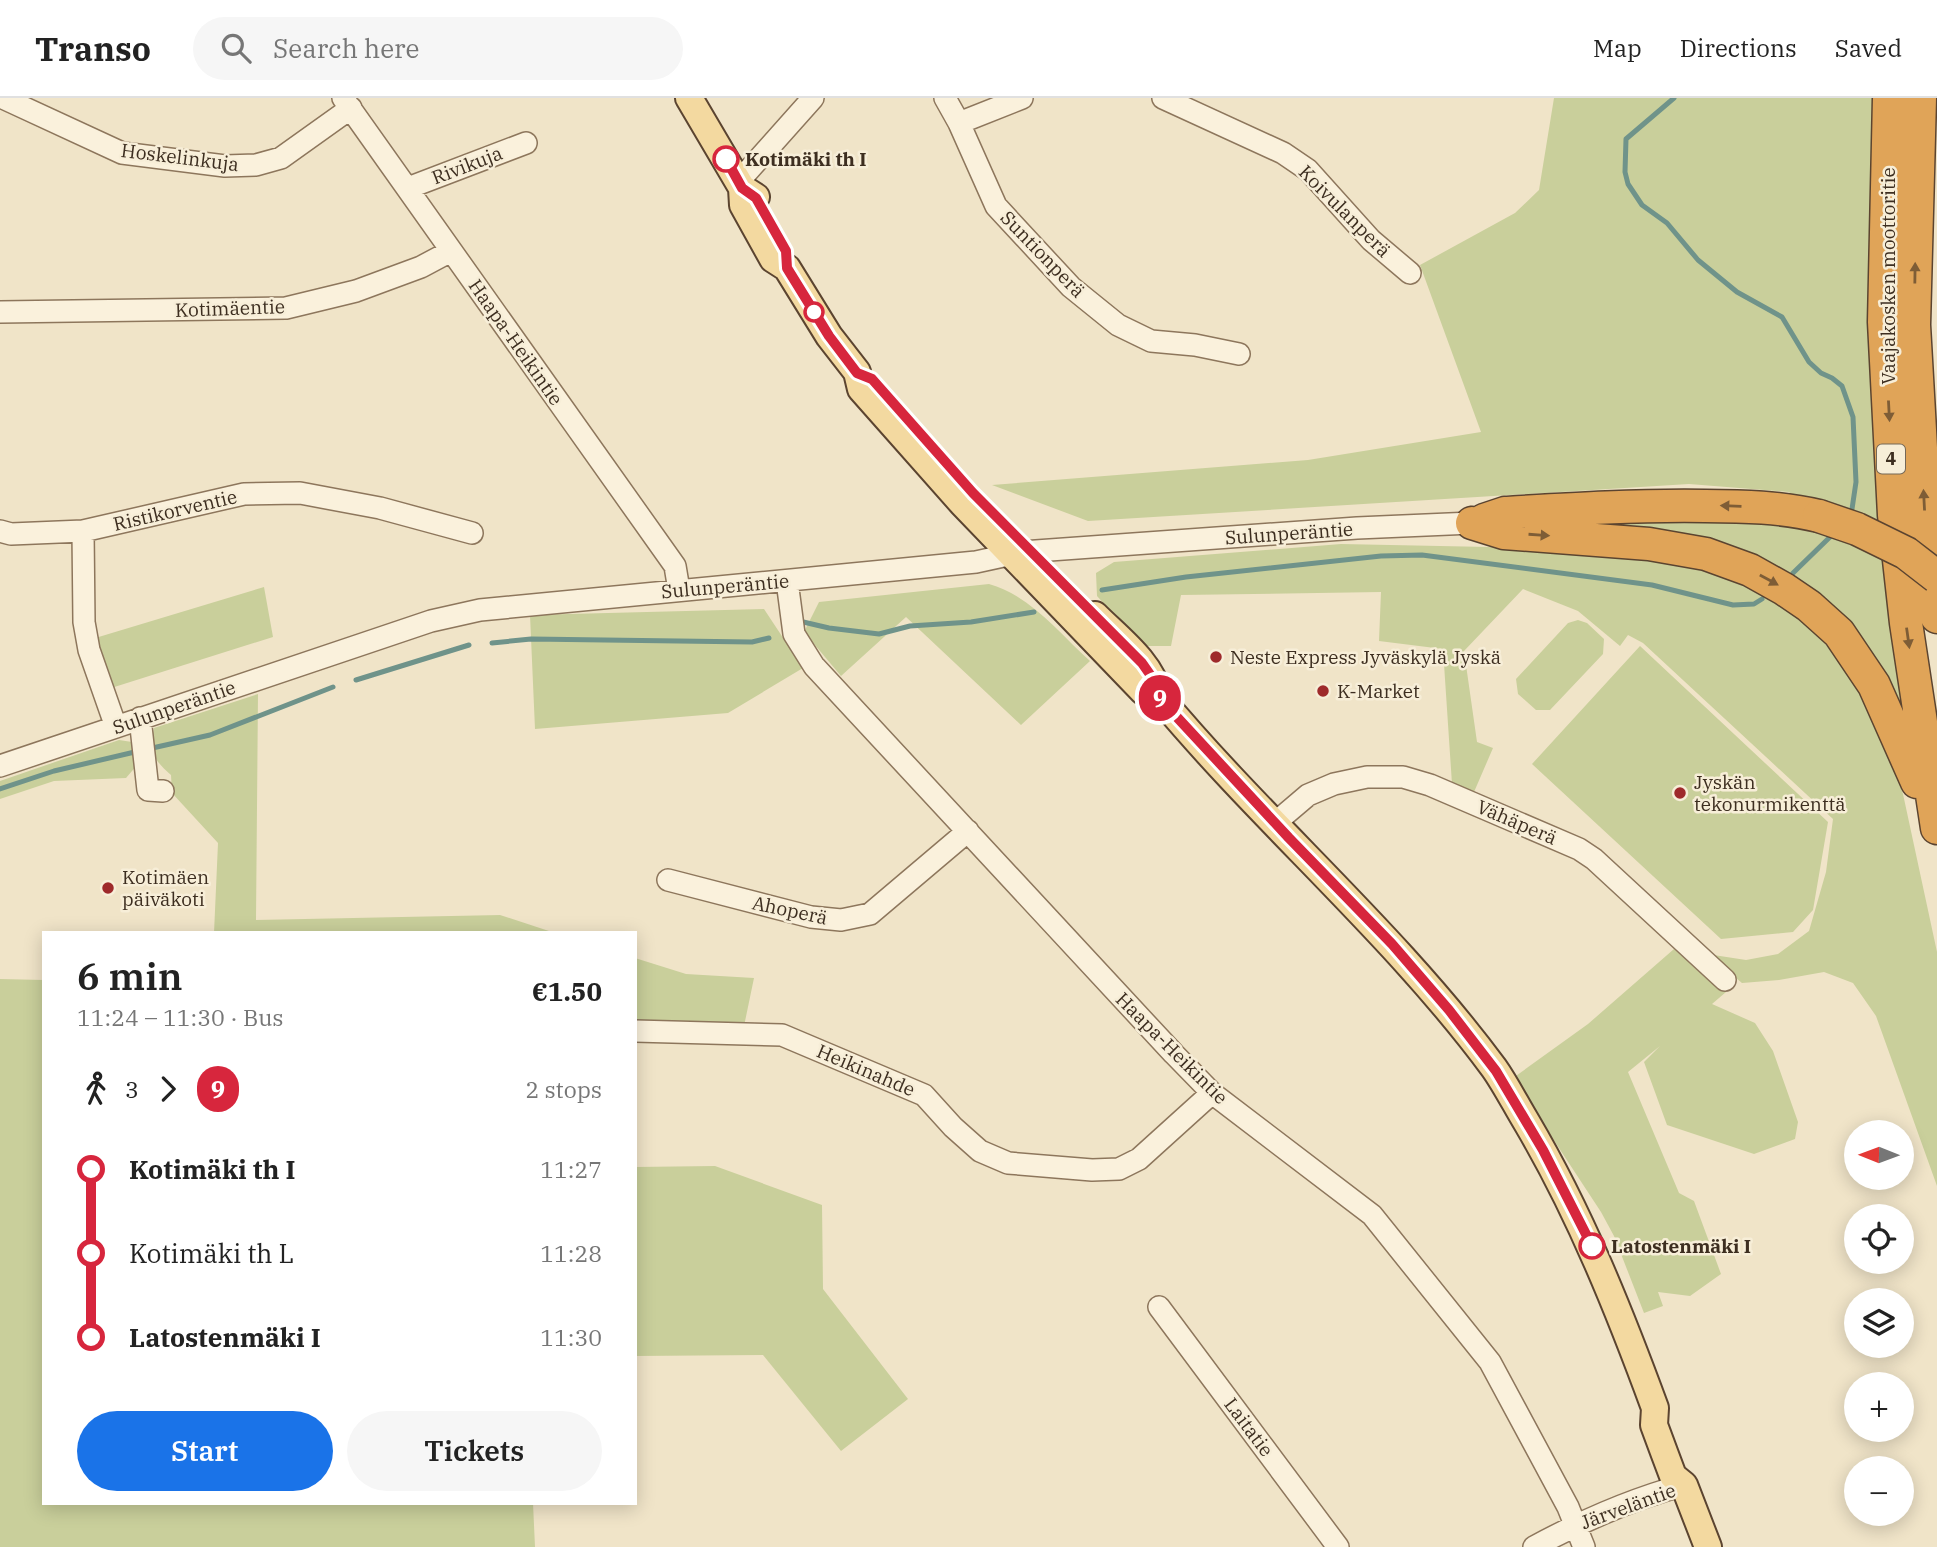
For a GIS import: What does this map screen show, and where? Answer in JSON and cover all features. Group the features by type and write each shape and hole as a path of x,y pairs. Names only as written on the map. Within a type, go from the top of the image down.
{"highway":[{"name":"Vaajakosken moottoritie","path":"1889,98 1884,322 1894,515 1908,636 1936,823"},
{"name":"Vaajakosken moottoritie","path":"1920,98 1914,325 1925,518 1937,617"},
{"path":"1472,523 1505,513 1646,505 1735,506 1799,511 1857,529 1906,553 1937,577"},
{"path":"1472,523 1504,533 1649,544 1706,554 1750,570 1784,589 1809,606 1839,633 1874,685 1936,823"}],"main road":[{"path":"689,98 740,185 756,198 786,251 787,268 829,336 857,373 860,389 962,503 1022,553 1142,663 1156,683 1160,698 1392,944 1449,1010 1496,1071 1543,1150 1593,1248 1655,1408 1654,1425 1668,1464 1673,1476 1684,1485 1707,1547"}],"street":[{"name":"Hoskelinkuja","path":"3,98 122,153 225,166 256,165 281,158 347,103"},
{"path":"740,185 813,98"},
{"name":"Suntionperä","path":"945,98 996,206 1070,287 1118,325 1151,341 1195,345 1239,354"},
{"path":"959,123 1022,98"},
{"name":"Koivulanperä","path":"1163,98 1283,153 1308,170 1371,240 1410,273"},
{"name":"Haapa-Heikintie","path":"347,103 675,566 679,590"},
{"name":"Rivikuja","path":"408,188 526,143"},
{"name":"Kotimäentie","path":"0,312 286,308 356,291 421,267 451,251"},
{"name":"Ristikorventie","path":"0,531 11,534 83,531 243,494 300,493 380,508 472,533"},
{"name":"Sulunperäntie","path":"0,766 431,621 480,610 976,562 1022,553 1357,528 1472,523"},
{"path":"83,531 84,622 89,650 116,727"},
{"name":"Haapa-Heikintie","path":"787,581 794,634 807,657 1212,1093 1372,1215 1394,1240 1490,1362 1577,1524 1584,1547"},
{"path":"140,718 148,790 163,791"},
{"name":"Vähäperä","path":"1275,823 1308,795 1334,784 1367,777 1404,777 1430,785 1579,849 1594,859 1725,980"},
{"name":"Ahoperä","path":"668,880 811,917 841,920 870,914 968,831"},
{"name":"Heikinahde","path":"637,1031 782,1035 924,1094 953,1127 980,1151 1008,1163 1092,1170 1119,1169 1139,1159 1212,1093"},
{"name":"Laitatie","path":"1159,1307 1338,1547"},
{"name":"Järveläntie","path":"1534,1547 1577,1524 1684,1485"}],"green space":[{"path":"1554,98 1875,98 1872,406 1883,563 1906,725 1787,580 1507,525 1800,501 1789,492 1689,484 1088,521 992,485 1308,460 1481,432 1420,265 1515,213 1539,190"},
{"path":"1341,544 1592,549 1701,567 1756,588 1803,618 1862,687 1885,737 1903,794 1937,952 1937,1186 1876,1016 1853,983 1824,972 1742,983 1707,954 1746,960 1778,954 1809,931 1826,872 1833,819 1643,643 1628,635 1620,646 1578,611 1523,589 1464,651 1477,742 1493,748 1474,792 1452,784 1443,649 1379,641 1381,592 1181,595 1171,646 1142,646 1097,596 1096,573 1114,562"},
{"path":"989,584 1004,589 1031,606 1090,661 1021,725 906,617 841,676 804,632 819,602"},
{"path":"264,587 273,637 108,689 92,639"},
{"path":"764,609 803,668 728,713 535,729 530,615"},
{"path":"1578,620 1587,623 1604,639 1603,654 1550,710 1536,710 1518,694 1516,679 1568,623"},
{"name":"Jyskän tekonurmikenttä","path":"1640,646 1828,822 1813,910 1793,932 1721,939 1532,764"},
{"path":"258,694 256,920 500,915 549,931 214,931 218,843 172,793 171,775 160,764 152,749 154,728"},
{"path":"119,740 132,742 138,764 126,778 54,781 0,799 0,781"},
{"path":"1674,949 1726,992 1712,1004 1755,1023 1773,1051 1798,1122 1795,1139 1754,1154 1667,1125 1644,1062 1660,1046 1628,1072 1679,1193 1694,1201 1721,1274 1690,1296 1658,1292 1663,1306 1644,1313 1614,1236 1601,1212 1513,1078 1588,1024"},
{"path":"637,959 686,974 754,978 743,1031 637,1028"},
{"path":"0,979 42,980 42,1505 533,1505 535,1547 0,1547"},
{"path":"715,1166 822,1205 823,1289 908,1399 841,1451 763,1355 637,1356 637,1167"}],"waterway":[{"path":"1674,98 1626,139 1625,172 1628,184 1642,205 1667,223 1698,260 1737,292 1782,317 1809,362 1842,386 1853,417 1856,482 1852,509"},
{"path":"1793,573 1830,537"},
{"path":"1102,590 1186,577 1381,556 1422,555 1652,585 1733,605 1754,604 1762,599"},
{"path":"799,621 879,634 910,626 971,622 1034,612"},
{"path":"492,643 531,639 752,642 769,638"},
{"path":"356,680 469,645"},
{"path":"148,749 210,735 333,687"},
{"path":"0,789 54,771 139,751"}],"bus line":[{"name":"9","path":"726,159 742,188 756,198 786,251 787,268 829,336 857,373 872,379 973,493 1142,663 1156,683 1162,701 1392,944 1449,1010 1496,1071 1543,1150 1592,1246"}],"place":[{"name":"Kotimäki th I","path":"726,159"},
{"name":"Neste Express Jyväskylä Jyskä","path":"1216,657"},
{"name":"K-Market","path":"1323,691"},
{"name":"Jyskän tekonurmikenttä","path":"1680,793"},
{"name":"Kotimäen päiväkoti","path":"108,888"},
{"name":"Latostenmäki I","path":"1592,1246"}]}
